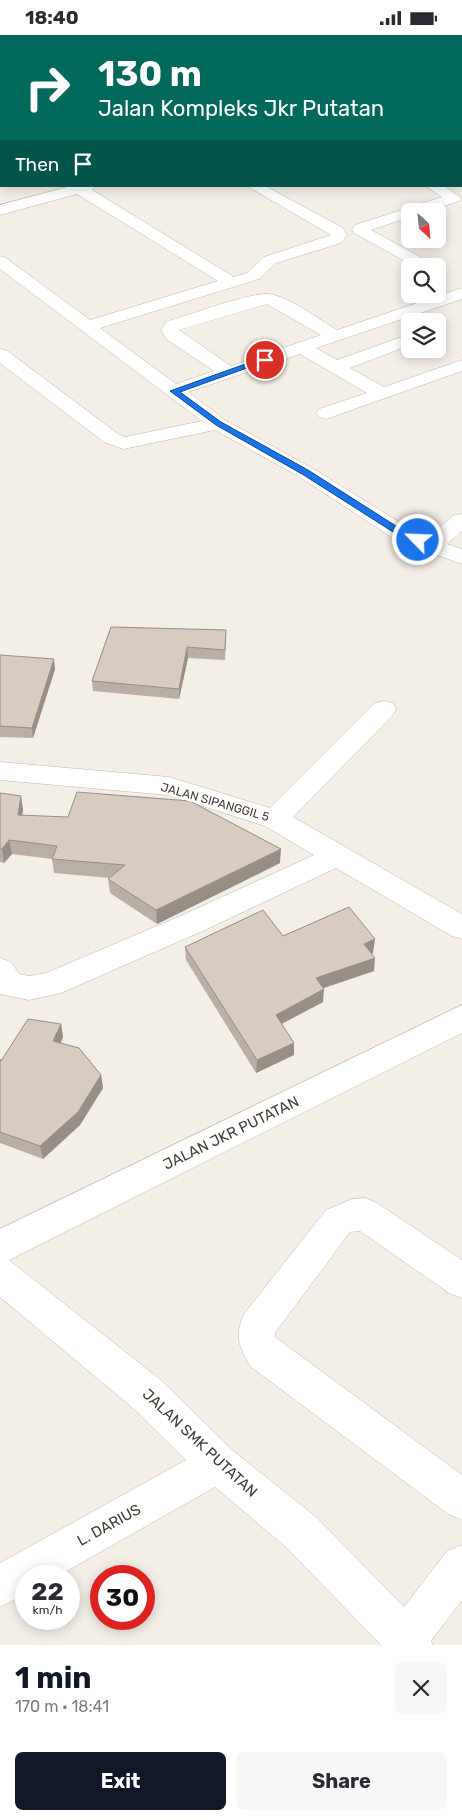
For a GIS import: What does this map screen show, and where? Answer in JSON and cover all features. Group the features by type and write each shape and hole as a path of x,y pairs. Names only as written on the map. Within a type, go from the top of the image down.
{"street":[{"path":"0,210 84,187 231,283"},
{"path":"88,326 253,276 262,265 270,260 335,240 339,235 337,231 256,187"},
{"path":"434,187 454,198 442,203"},
{"path":"401,215 360,228 360,230 411,258"},
{"path":"379,222 401,224"},
{"path":"0,261 218,423 305,472 404,535 462,557"},
{"path":"446,278 462,287"},
{"path":"174,391 462,293"},
{"path":"228,372 172,335 170,330 172,326 258,299 268,299 277,302 335,336"},
{"path":"335,367 401,342"},
{"path":"301,347 382,394"},
{"path":"0,353 111,438 123,443 218,423"},
{"path":"326,413 462,365"},
{"path":"432,545 462,520"},
{"path":"275,819 384,709"},
{"name":"JALAN SIPANGGIL 5","path":"0,771 169,786 275,819 462,928"},
{"path":"0,970 10,985 29,988 50,984 194,923 338,855"},
{"name":"JALAN JKR PUTATAN","path":"0,1247 462,1018"},
{"path":"462,1281 366,1214 352,1215 338,1221 262,1319 257,1327 256,1340 263,1353 462,1501"},
{"name":"JALAN SMK PUTATAN","path":"0,1274 148,1395 218,1464 302,1533 408,1642"},
{"name":"L. DARIUS","path":"0,1586 218,1464"},
{"path":"408,1642 462,1566"}],"building":[{"path":"111,627 226,630 225,650 187,647 179,689 92,681"},
{"path":"0,655 54,659 32,728 0,726"},
{"path":"77,792 190,801 281,849 156,910 108,879 125,865 52,859 57,846 9,840 2,849 0,848 0,793 21,796 18,815 68,817"},
{"path":"349,907 375,939 364,944 375,958 316,978 324,989 276,1015 294,1043 257,1060 185,947 263,910 283,936"},
{"path":"28,1019 61,1024 53,1041 79,1048 101,1075 78,1112 40,1146 0,1132 0,1059 1,1061"}],"route":[{"path":"265,360 174,391 218,423 305,472 404,535 418,540"}]}
